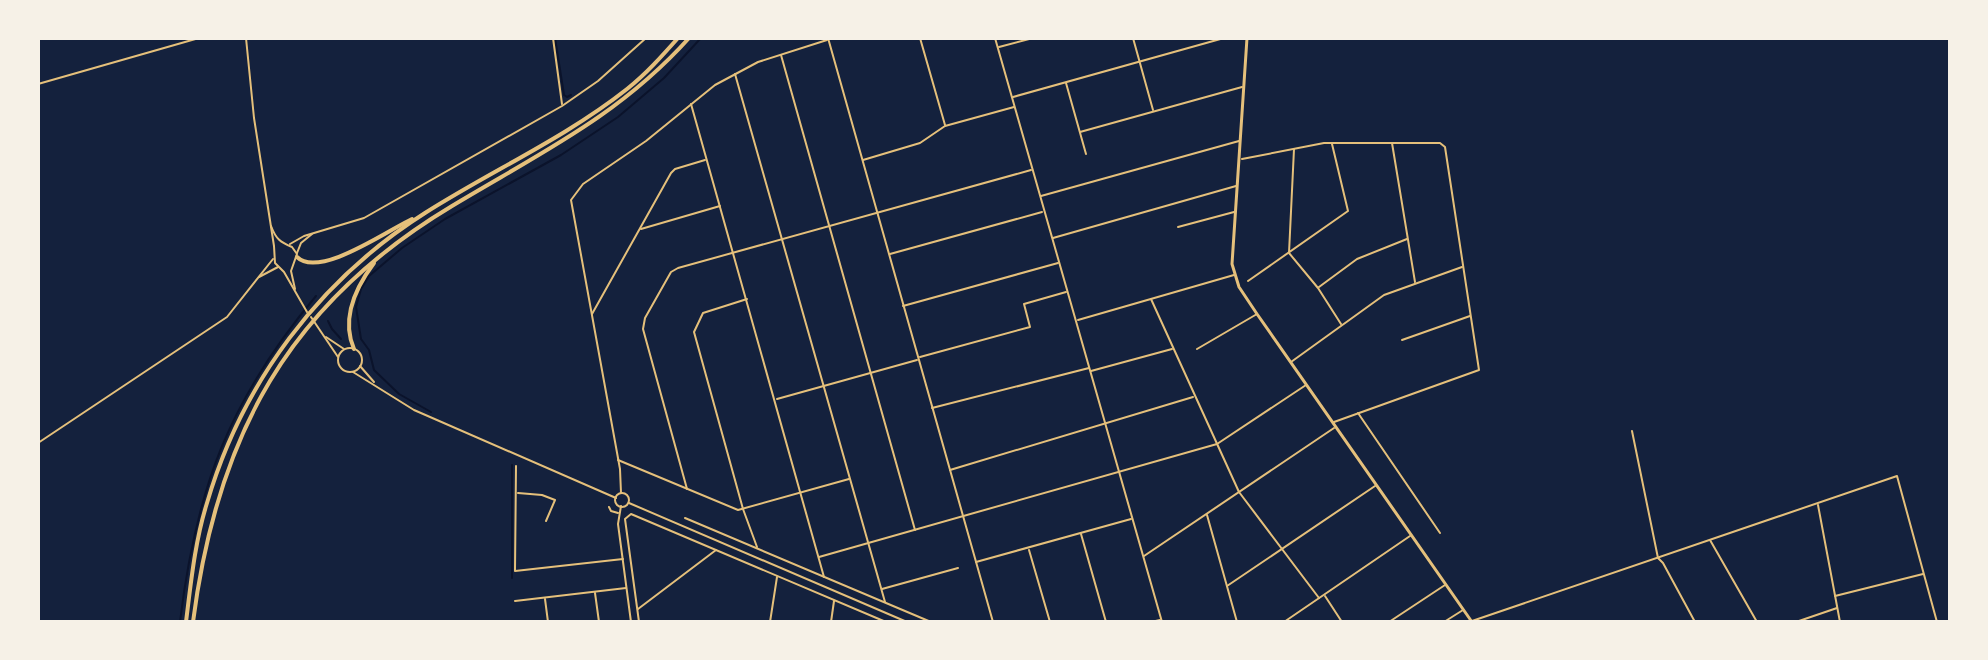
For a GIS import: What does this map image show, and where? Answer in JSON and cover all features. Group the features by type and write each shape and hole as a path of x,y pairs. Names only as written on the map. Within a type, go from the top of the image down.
{"highway":[{"path":"297,255 304,264 330,261 425,213 587,117 627,89 678,38"},
{"path":"193,622 215,505 247,422 274,374 304,332 333,299 379,257 449,208 593,124 660,69 689,38"},
{"path":"186,622 194,560 207,503 227,444 252,394 282,348 326,294 378,246 425,213"},
{"path":"354,349 350,331 353,299 362,279 379,257"}],"main road":[{"path":"1247,38 1234,212 1234,275 1257,314 1472,622"}],"street":[{"path":"38,84 199,38"},
{"path":"38,443 208,331 233,311 273,259 246,38"},
{"path":"553,38 562,106"},
{"path":"274,251 313,234 364,218 562,106 598,81 646,38"},
{"path":"920,38 945,126"},
{"path":"995,38 1161,621 1151,622"},
{"path":"998,48 1033,38"},
{"path":"1133,38 1154,112"},
{"path":"1011,97 1224,38"},
{"path":"621,493 572,198 583,184 646,141 691,103 735,73 828,39 993,622"},
{"path":"781,55 915,531"},
{"path":"735,73 885,602"},
{"path":"1065,82 1086,154"},
{"path":"1080,132 1243,87"},
{"path":"691,103 824,577"},
{"path":"862,160 920,143 945,126 1014,107"},
{"path":"1040,197 1240,140"},
{"path":"1143,557 1334,424 1358,412 1479,370 1445,147 1440,143 1331,143 1238,159"},
{"path":"1248,281 1348,211 1331,143"},
{"path":"1392,143 1415,284"},
{"path":"1294,149 1289,253 1318,288 1342,325"},
{"path":"591,315 671,173 675,169 707,160"},
{"path":"687,489 643,325 671,272 1032,170"},
{"path":"1052,239 1236,186"},
{"path":"640,229 720,206"},
{"path":"888,255 1044,212"},
{"path":"1178,227 1234,212"},
{"path":"269,219 277,238 297,255"},
{"path":"297,294 291,274 293,266 301,243 313,234"},
{"path":"1318,288 1357,259 1408,238"},
{"path":"273,259 338,357 341,369 353,372 433,418 616,498 621,506"},
{"path":"903,306 1059,263"},
{"path":"255,280 280,268 293,266"},
{"path":"1291,362 1384,295 1463,266"},
{"path":"1076,320 1234,275"},
{"path":"776,399 1030,327 1024,304 1067,292"},
{"path":"747,299 703,313 694,332 743,509 757,547"},
{"path":"1151,299 1239,492 1319,598"},
{"path":"1197,349 1257,314"},
{"path":"1402,340 1471,316"},
{"path":"324,336 360,354 360,366 378,386"},
{"path":"338,357 345,349"},
{"path":"932,408 1173,349"},
{"path":"353,372 360,366"},
{"path":"819,557 1217,444 1307,385"},
{"path":"949,470 1195,396"},
{"path":"1358,412 1440,533"},
{"path":"1632,431 1658,558 1695,622"},
{"path":"617,459 738,510 851,478"},
{"path":"516,466 515,571 623,559"},
{"path":"1472,622 1897,476 1937,622"},
{"path":"1227,586 1377,485"},
{"path":"517,493 542,495 555,500 546,521"},
{"path":"616,498 621,493"},
{"path":"621,493 627,494 629,503"},
{"path":"621,506 629,503 907,622"},
{"path":"1818,503 1840,622"},
{"path":"621,506 619,513 631,622"},
{"path":"609,507 611,511 619,513"},
{"path":"1207,513 1237,622"},
{"path":"639,622 626,516 631,514 886,622"},
{"path":"685,518 931,622"},
{"path":"976,562 1132,519"},
{"path":"1081,533 1106,622"},
{"path":"1284,622 1411,535"},
{"path":"1709,540 1757,622"},
{"path":"1029,548 1050,622"},
{"path":"637,609 716,550"},
{"path":"882,589 958,568"},
{"path":"1835,596 1924,574"},
{"path":"770,622 777,576"},
{"path":"1389,622 1446,584"},
{"path":"515,601 627,588"},
{"path":"595,592 599,622"},
{"path":"1324,595 1342,622"},
{"path":"545,597 548,622"},
{"path":"831,622 834,600"},
{"path":"1796,622 1838,608"},
{"path":"1444,622 1463,610"}],"waterway":[{"path":"555,38 564,95 571,95"},
{"path":"431,412 399,394 374,370 369,350 361,339 356,307 369,276 402,248 445,219 561,155 618,117 664,78 701,38"},
{"path":"180,622 196,529 221,448 260,372 316,296"},
{"path":"328,321 341,339"},
{"path":"512,465 512,578"}]}
